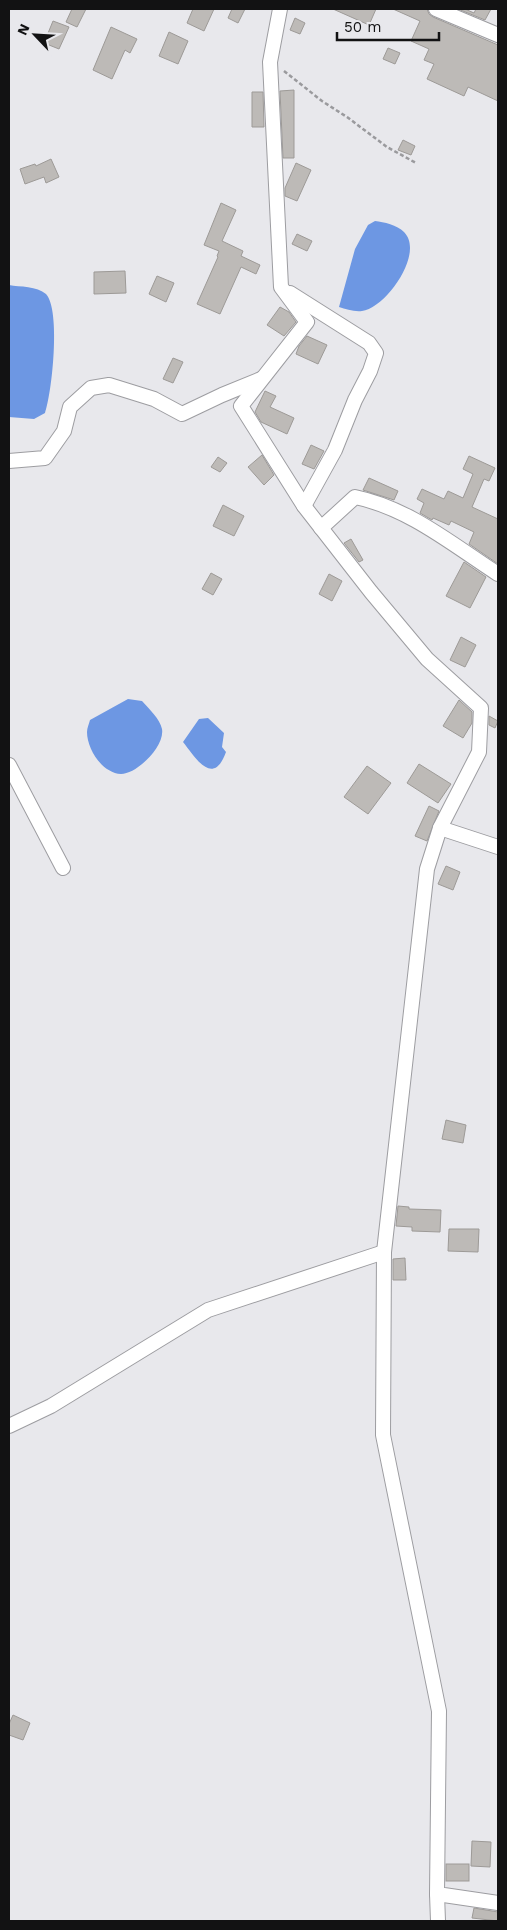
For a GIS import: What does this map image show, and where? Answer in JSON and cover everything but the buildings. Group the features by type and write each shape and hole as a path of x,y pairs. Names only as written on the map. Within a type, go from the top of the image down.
{"street":[{"path":"280,9 270,62 281,288 308,322 241,406 304,506 321,528 427,659 481,708 479,752 440,828 427,869 384,1252 384,1435 439,1711 438,1921"},
{"path":"436,9 497,32"},
{"path":"281,288 368,343 376,353 335,450 304,506"},
{"path":"9,461 45,458 64,430 70,407 91,388 109,385 154,399 182,414 263,378"},
{"path":"321,528 355,497 375,501 410,517 498,574"},
{"path":"9,766 63,868"},
{"path":"440,828 498,847"},
{"path":"9,1426 51,1406 208,1310 384,1252"},
{"path":"437,1894 498,1903"}],"path":[{"path":"270,62 322,102 347,117 387,147 416,163"}],"water":[{"path":"375,221 394,226 404,232 409,241 410,253 406,265 400,278 391,290 372,308 359,311 339,307 355,249 368,225"},
{"path":"9,285 42,291 51,303 54,352 48,403 45,413 34,419 9,417"},
{"path":"128,699 142,701 154,714 162,729 162,736 155,751 149,758 135,769 121,774 114,773 97,759 90,746 87,731 90,720"},
{"path":"208,718 224,733 222,747 226,752 221,763 215,768 210,769 198,761 183,742 199,719"}]}
